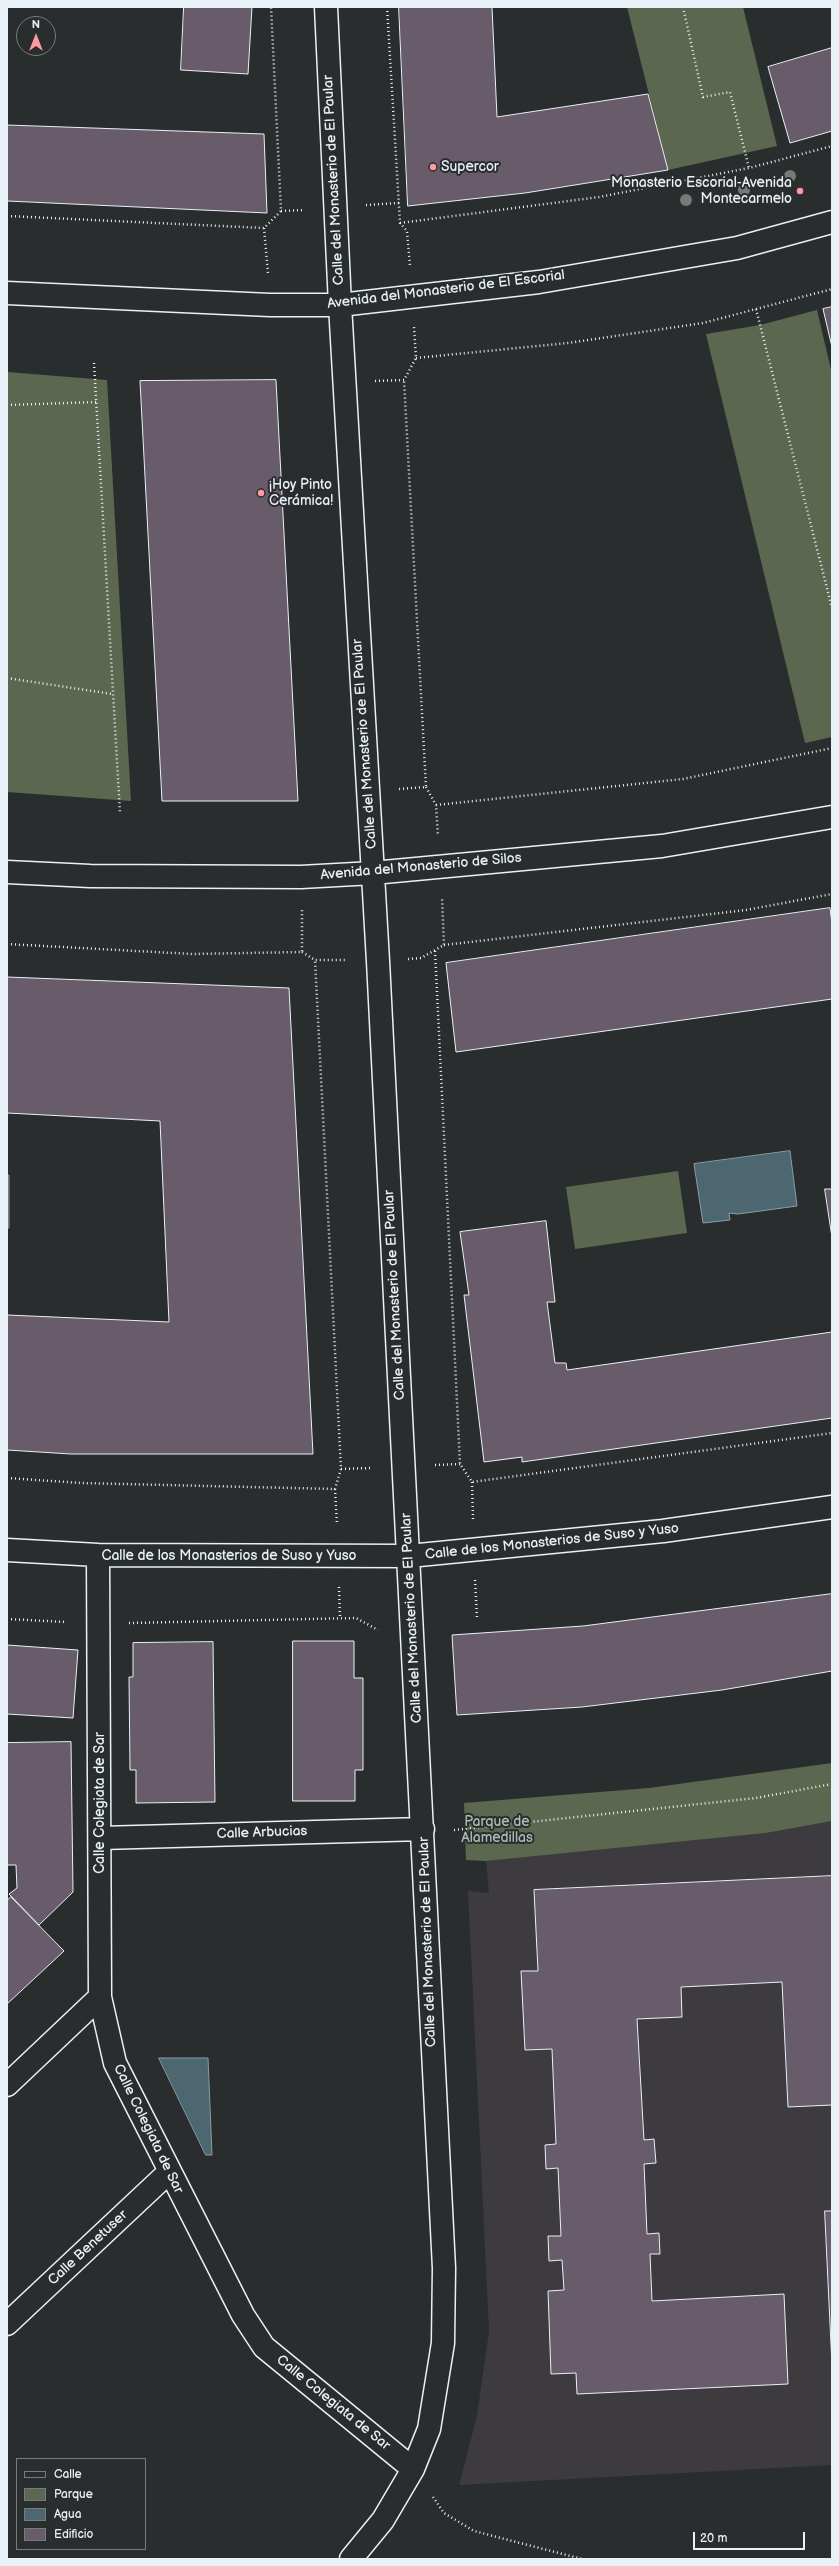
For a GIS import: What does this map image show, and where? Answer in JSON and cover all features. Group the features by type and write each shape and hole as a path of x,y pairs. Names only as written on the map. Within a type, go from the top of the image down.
{"street":[{"name":"Calle del Monasterio de El Paular","path":"326,7 340,305 378,961 444,2268 443,2344 429,2429 413,2469 383,2520 351,2559"},
{"name":"Avenida del Monasterio de El Escorial","path":"7,293 270,305 340,305 539,282 737,248 832,222"},
{"name":"Avenida del Monasterio de Silos","path":"7,872 90,876 301,877 373,873 662,846 832,817"},
{"name":"Calle de los Monasterios de Suso y Yuso","path":"7,1550 98,1555 409,1556 663,1531 832,1507"},
{"name":"Calle Colegiata de Sar","path":"98,1555 101,1838 100,1997 115,2063 243,2316 264,2347 413,2469"},
{"name":"Calle Arbucias","path":"101,1838 423,1829"},
{"path":"7,2085 100,1997"},
{"name":"Calle Benetuser","path":"7,2324 170,2172"}],"path":[{"path":"7,216 264,228 281,211 271,7"},
{"path":"387,7 400,223 406,231 410,264"},
{"path":"683,7 703,97 730,92 749,168"},
{"path":"400,223 599,197 749,168 832,146"},
{"path":"264,228 268,274"},
{"path":"416,358 568,343 703,323 832,289"},
{"path":"756,309 832,608"},
{"path":"392,790 426,787 404,380 416,358 414,320"},
{"path":"94,363 120,812"},
{"path":"370,381 404,380"},
{"path":"7,405 97,402"},
{"path":"7,678 112,694"},
{"path":"436,805 683,779 832,748"},
{"path":"444,945 746,910 832,894"},
{"path":"302,903 302,952"},
{"path":"7,944 192,954 302,952 315,960 378,961"},
{"path":"434,951 460,1464 472,1482 832,1433"},
{"path":"7,1478 81,1483 335,1489 341,1469 315,960"},
{"path":"7,1619 99,1624 356,1618 378,1630"},
{"path":"423,1829 459,1830 748,1799 832,1784"},
{"path":"413,2469 444,2513 474,2531 582,2559"}],"shaded area":[{"path":"832,1821 832,2465 459,2485 477,2416 489,2331 468,1891 489,1893 486,1861 766,1833"}],"green space":[{"path":"627,7 743,7 777,146 668,170"},
{"path":"817,310 832,374 832,737 805,743 706,334 760,325"},
{"path":"7,372 107,380 131,801 7,792"},
{"path":"678,1171 687,1233 575,1249 566,1187"},
{"name":"Parque de Alamedillas","path":"832,1763 832,1821 766,1833 486,1861 466,1860 464,1803 649,1788"}],"water":[{"path":"790,1151 797,1206 738,1214 729,1213 730,1220 703,1223 694,1164"},
{"path":"7,1175 9,1175 9,1228 7,1228"},
{"path":"159,2058 208,2058 212,2155 206,2155"}],"building":[{"path":"184,7 252,7 248,74 181,70"},
{"path":"399,7 492,7 497,117 648,94 668,170 525,193 408,206"},
{"path":"832,48 832,131 790,143 768,67"},
{"path":"7,125 264,134 267,213 7,201"},
{"path":"832,307 832,347 823,309"},
{"path":"276,380 298,801 162,801 140,381"},
{"path":"830,908 832,924 832,999 456,1052 446,963"},
{"path":"7,977 289,988 313,1454 71,1454 7,1450 7,1315 169,1322 160,1121 7,1113"},
{"path":"825,1189 832,1189 832,1237"},
{"path":"546,1221 555,1302 547,1302 555,1363 566,1363 567,1370 832,1332 832,1418 522,1462 522,1457 484,1462 464,1295 469,1295 460,1232"},
{"path":"832,1594 832,1671 722,1690 582,1707 457,1715 452,1635 583,1626"},
{"path":"293,1641 354,1641 354,1678 363,1678 363,1770 355,1770 355,1801 293,1801"},
{"path":"213,1642 215,1802 136,1803 136,1770 130,1770 129,1677 133,1677 133,1643"},
{"path":"7,1645 78,1650 73,1718 7,1714"},
{"path":"71,1742 73,1892 39,1925 9,1894 17,1888 16,1865 7,1865 7,1743"},
{"path":"832,1876 832,2105 788,2107 782,1982 681,1987 682,2017 637,2019 644,2140 654,2139 656,2163 644,2164 647,2234 659,2233 660,2254 650,2254 652,2301 784,2294 788,2384 577,2394 576,2373 551,2374 548,2291 564,2290 562,2260 549,2261 548,2236 561,2236 558,2168 546,2169 545,2145 556,2144 552,2049 525,2050 521,1971 538,1971 534,1890"},
{"path":"11,1897 64,1951 7,2004 7,1901"},
{"path":"825,2211 832,2211 832,2365"}],"place":[{"name":"Supercor","path":"433,167"},
{"name":"Monasterio Escorial-Avenida Montecarmelo","path":"800,191"},
{"name":"¡Hoy Pinto Cerámica!","path":"261,493"}]}
